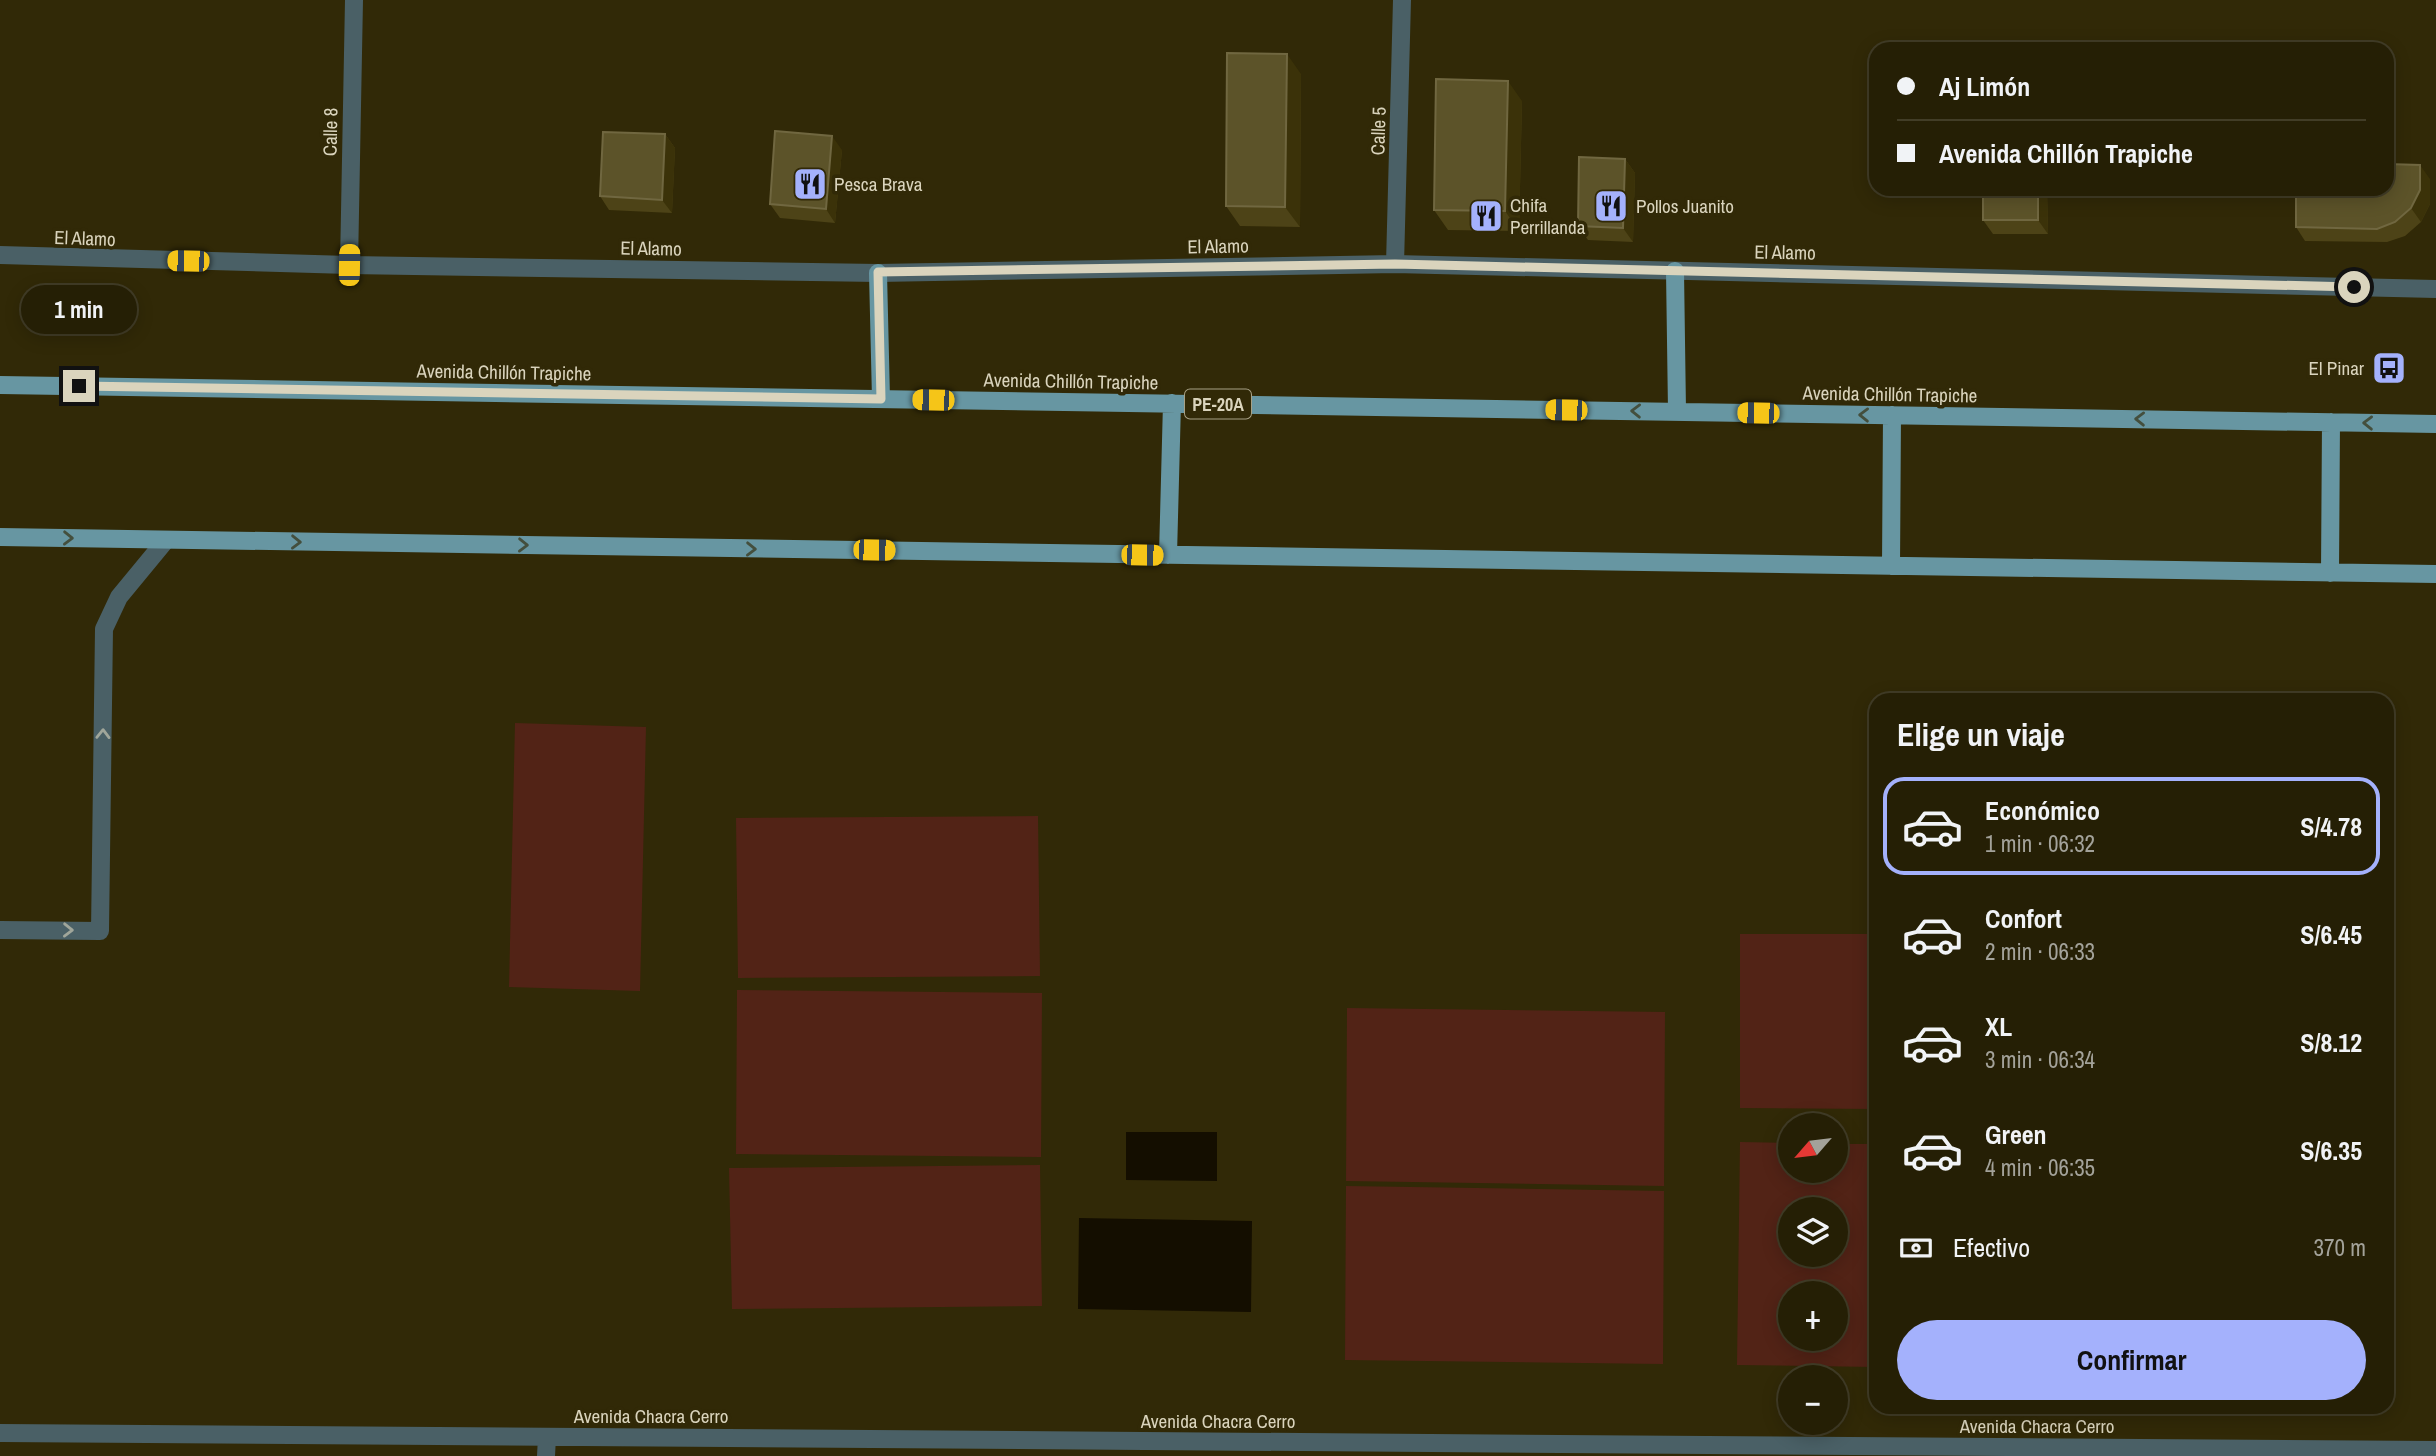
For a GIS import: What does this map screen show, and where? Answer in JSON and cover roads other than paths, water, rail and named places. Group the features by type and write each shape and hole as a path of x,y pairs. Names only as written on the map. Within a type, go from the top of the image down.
{"main road":[{"path":"1675,271 1677,411"},
{"path":"878,272 881,399"},
{"name":"Avenida Chillón Trapiche","path":"0,385 2436,424"},
{"path":"1168,555 1172,403"},
{"path":"1891,566 1892,415"},
{"path":"2330,573 2331,422"},
{"path":"0,537 2436,574"}],"street":[{"name":"Calle 8","path":"349,265 354,0"},
{"name":"Calle 5","path":"1395,264 1402,0"},
{"name":"El Alamo","path":"0,256 349,265 878,272 1395,264 2436,289"},
{"path":"0,930 100,930 104,629 119,597 166,540"},
{"name":"Avenida Chacra Cerro","path":"0,1433 2140,1452 2436,1450"},
{"path":"546,1456 547,1437"}],"place":[{"name":"Pesca Brava","path":"810,184"},
{"name":"Pollos Juanito","path":"1611,206"},
{"name":"Chifa Perrillanda","path":"1486,216"},
{"name":"El Pinar","path":"2389,368"}]}
